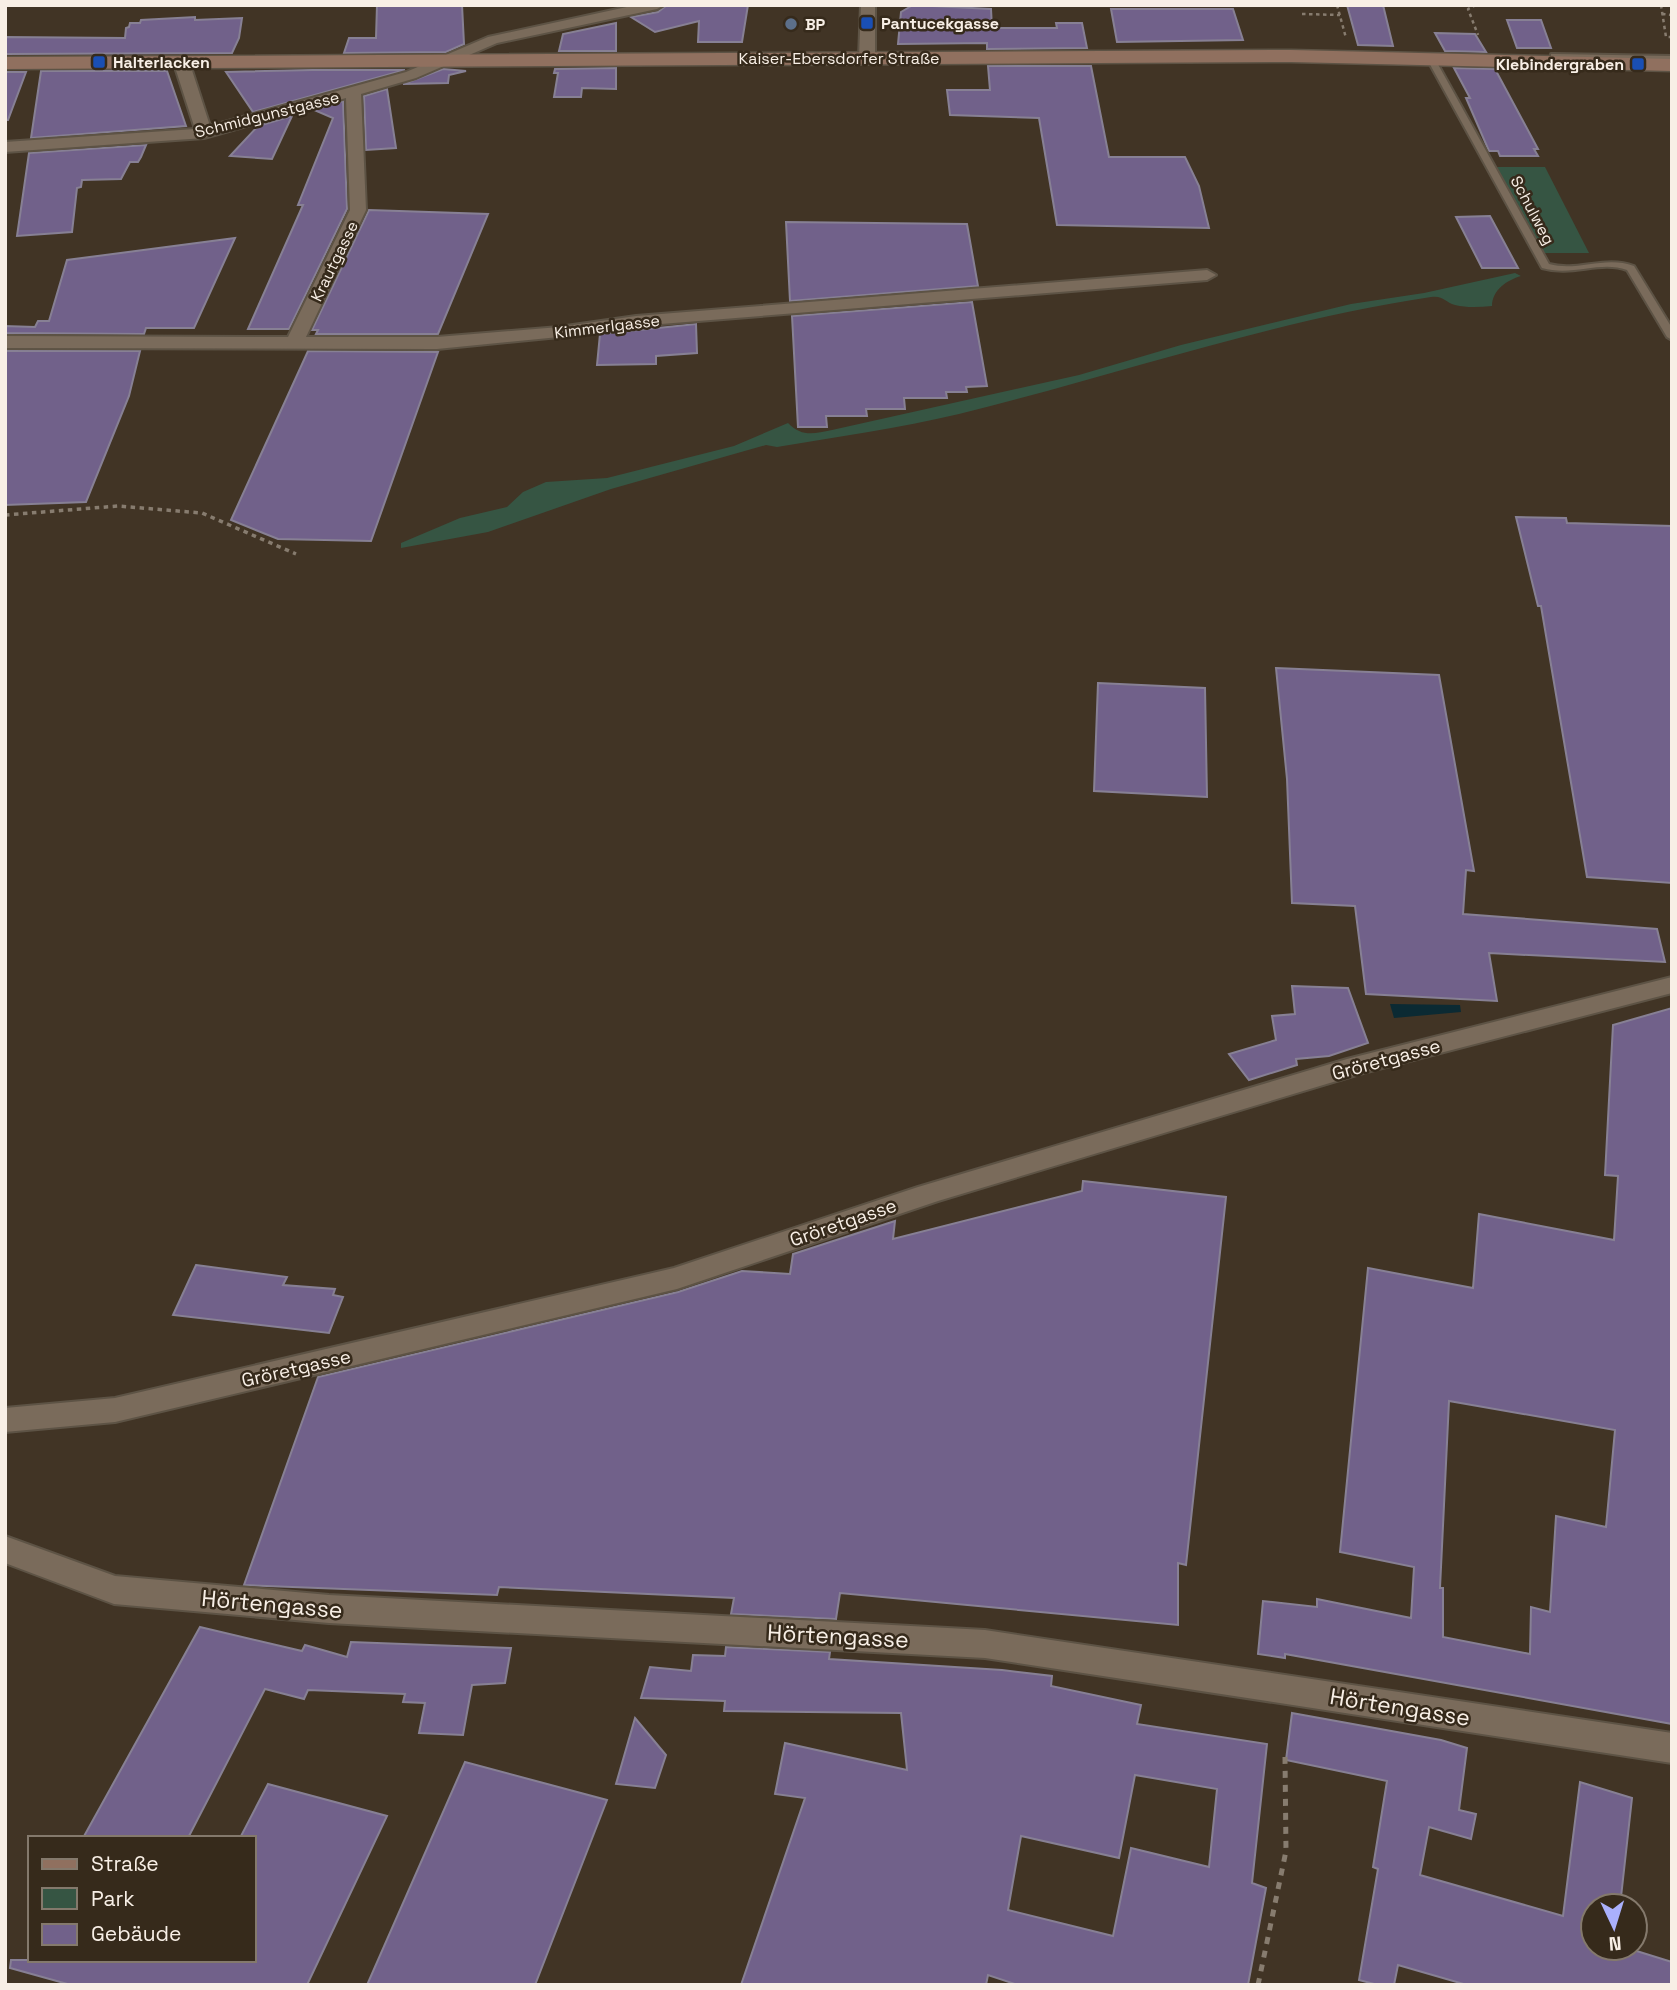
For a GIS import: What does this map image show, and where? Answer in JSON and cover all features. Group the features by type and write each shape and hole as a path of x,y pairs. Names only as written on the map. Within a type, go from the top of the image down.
{"main road":[{"name":"Kaiser-Ebersdorfer Straße","path":"5,63 867,57 1352,57 1672,65"}],"street":[{"path":"440,61 493,40 657,5"},
{"path":"867,57 868,5"},
{"path":"181,61 204,133"},
{"name":"Schmidgunstgasse","path":"5,147 204,133 411,75 440,61"},
{"name":"Krautgasse","path":"294,343 358,210 354,92"},
{"name":"Kimmerlgasse","path":"5,342 437,343 559,332 636,321 1206,275"},
{"name":"Gröretgasse","path":"5,1420 115,1410 677,1278 928,1194 1357,1065 1672,985"},
{"name":"Hörtengasse","path":"5,1549 114,1590 329,1609 985,1644 1672,1748"}],"lane":[{"path":"1382,58 1435,55 1672,58"},
{"name":"Schulweg","path":"1432,60 1545,266 1562,270 1616,263 1631,268 1672,337"}],"path":[{"path":"1337,5 1352,57"},
{"path":"1476,5 1468,9 1478,35"},
{"path":"1661,5 1666,37 1672,37"},
{"path":"1301,14 1340,15"},
{"path":"1662,14 1672,15"},
{"path":"5,515 118,506 202,513 296,554"},
{"path":"1258,1985 1286,1851 1285,1757"}],"green space":[{"path":"1497,167 1545,167 1589,253 1542,253"},
{"path":"1515,273 1521,276 1501,286 1492,306 1460,306 1435,297 1312,320 959,414 777,447 766,445 611,489 488,532 401,548 401,543 460,518 507,507 523,492 546,482 607,478 734,446 788,423 798,431 819,433 1079,375 1181,345 1351,304 1424,293"}],"water":[{"path":"1390,1004 1460,1005 1461,1012 1394,1018"}],"building":[{"path":"377,5 462,5 464,44 446,52 344,53 349,38 376,38"},
{"path":"667,5 748,5 742,42 698,42 699,21 655,32 631,17 658,12"},
{"path":"913,5 991,9 992,28 1057,28 1056,23 1082,23 1087,48 987,49 987,43 898,44 901,12"},
{"path":"1347,5 1383,5 1393,46 1358,45"},
{"path":"1111,9 1233,9 1243,40 1117,42"},
{"path":"195,17 195,20 242,18 239,38 232,53 5,54 5,37 125,38 126,28 130,23"},
{"path":"1507,20 1541,20 1551,48 1517,48"},
{"path":"616,23 616,51 559,51 563,34"},
{"path":"1435,33 1475,34 1486,52 1445,51"},
{"path":"988,66 1091,66 1109,157 1185,157 1199,186 1209,228 1057,225 1039,118 950,115 947,90 990,90"},
{"path":"616,68 616,89 582,88 581,97 554,97 558,73 554,73 555,69"},
{"path":"1454,68 1495,69 1538,149 1534,149 1538,156 1500,156 1498,151 1489,151 1466,98 1470,98"},
{"path":"443,69 466,71 449,75 448,83 403,84"},
{"path":"312,70 405,70 253,112 226,72"},
{"path":"41,71 167,71 186,126 31,138"},
{"path":"5,72 26,72 8,120 5,120"},
{"path":"387,89 396,148 366,150 364,96"},
{"path":"343,101 347,209 289,329 248,329 303,205 298,205 333,118 314,110"},
{"path":"292,116 272,159 230,156 258,126"},
{"path":"146,145 138,162 130,162 121,179 82,180 81,187 77,188 72,232 17,236 29,153"},
{"path":"369,210 488,214 438,334 316,334 318,330 312,330"},
{"path":"1490,216 1518,268 1482,268 1456,217"},
{"path":"786,222 967,224 978,286 790,301"},
{"path":"235,238 194,328 146,328 144,334 5,333 5,326 35,327 38,321 49,321 67,260"},
{"path":"972,302 987,386 966,387 967,392 946,392 947,398 904,398 905,409 866,409 867,416 826,416 827,427 798,427 792,316"},
{"path":"696,324 697,353 656,356 656,364 597,365 600,334"},
{"path":"5,351 140,351 129,396 86,502 5,505"},
{"path":"308,351 438,352 371,541 278,539 231,520"},
{"path":"1516,517 1566,518 1567,523 1672,526 1672,883 1587,877 1541,606 1538,606"},
{"path":"1276,668 1439,675 1474,871 1466,870 1463,914 1657,929 1665,962 1489,953 1497,1001 1366,994 1355,906 1292,903 1287,779"},
{"path":"1098,683 1205,688 1207,797 1094,791"},
{"path":"1292,986 1348,988 1368,1043 1329,1056 1296,1059 1297,1065 1249,1080 1229,1054 1276,1040 1272,1016 1295,1014"},
{"path":"1672,1008 1672,1724 1285,1654 1285,1658 1258,1654 1263,1601 1317,1607 1317,1599 1411,1618 1414,1567 1340,1552 1368,1268 1473,1288 1479,1214 1614,1240 1618,1176 1605,1175 1613,1025","holes":["1449,1401 1615,1430 1606,1527 1556,1516 1550,1612 1531,1607 1530,1654 1443,1637 1443,1588 1440,1588"]},
{"path":"1083,1181 1226,1197 1186,1565 1178,1563 1178,1625 840,1593 836,1619 731,1614 734,1598 499,1587 497,1595 244,1585 318,1377 678,1292 742,1271 790,1274 793,1254 895,1221 893,1239 1082,1191"},
{"path":"196,1265 287,1277 283,1285 335,1289 333,1295 343,1297 329,1333 173,1315"},
{"path":"200,1627 302,1651 305,1645 347,1657 351,1642 511,1648 505,1683 472,1685 463,1735 419,1733 425,1703 403,1702 405,1694 308,1690 304,1699 265,1689 189,1836 84,1836"},
{"path":"726,1647 830,1652 829,1659 1002,1670 1052,1676 1051,1686 1141,1705 1137,1724 1267,1744 1252,1883 1266,1888 1248,1985 1018,1985 988,1975 986,1985 741,1985 805,1798 775,1794 785,1743 907,1770 901,1713 724,1711 725,1701 641,1698 650,1667 691,1671 693,1655 725,1656","holes":["1135,1775 1217,1789 1209,1867 1131,1848 1113,1936 1008,1910 1021,1836 1119,1858"]},
{"path":"1292,1713 1441,1740 1467,1748 1459,1810 1476,1814 1471,1839 1429,1827 1420,1875 1563,1916 1580,1782 1632,1798 1622,1892 1579,1892 1579,1962 1649,1962 1649,1955 1672,1962 1672,1985 1467,1985 1398,1965 1394,1985 1378,1985 1359,1980 1378,1869 1373,1867 1387,1781 1286,1760"},
{"path":"635,1718 666,1755 655,1788 616,1784"},
{"path":"465,1762 607,1800 535,1985 367,1985"},
{"path":"268,1784 387,1816 307,1985 71,1985 10,1968 11,1960 256,1962 256,1836 241,1836"}],"place":[{"name":"Pantucekgasse","path":"867,23"},
{"name":"BP","path":"791,24"},
{"name":"Halterlacken","path":"99,62"},
{"name":"Klebindergraben","path":"1638,64"}]}
